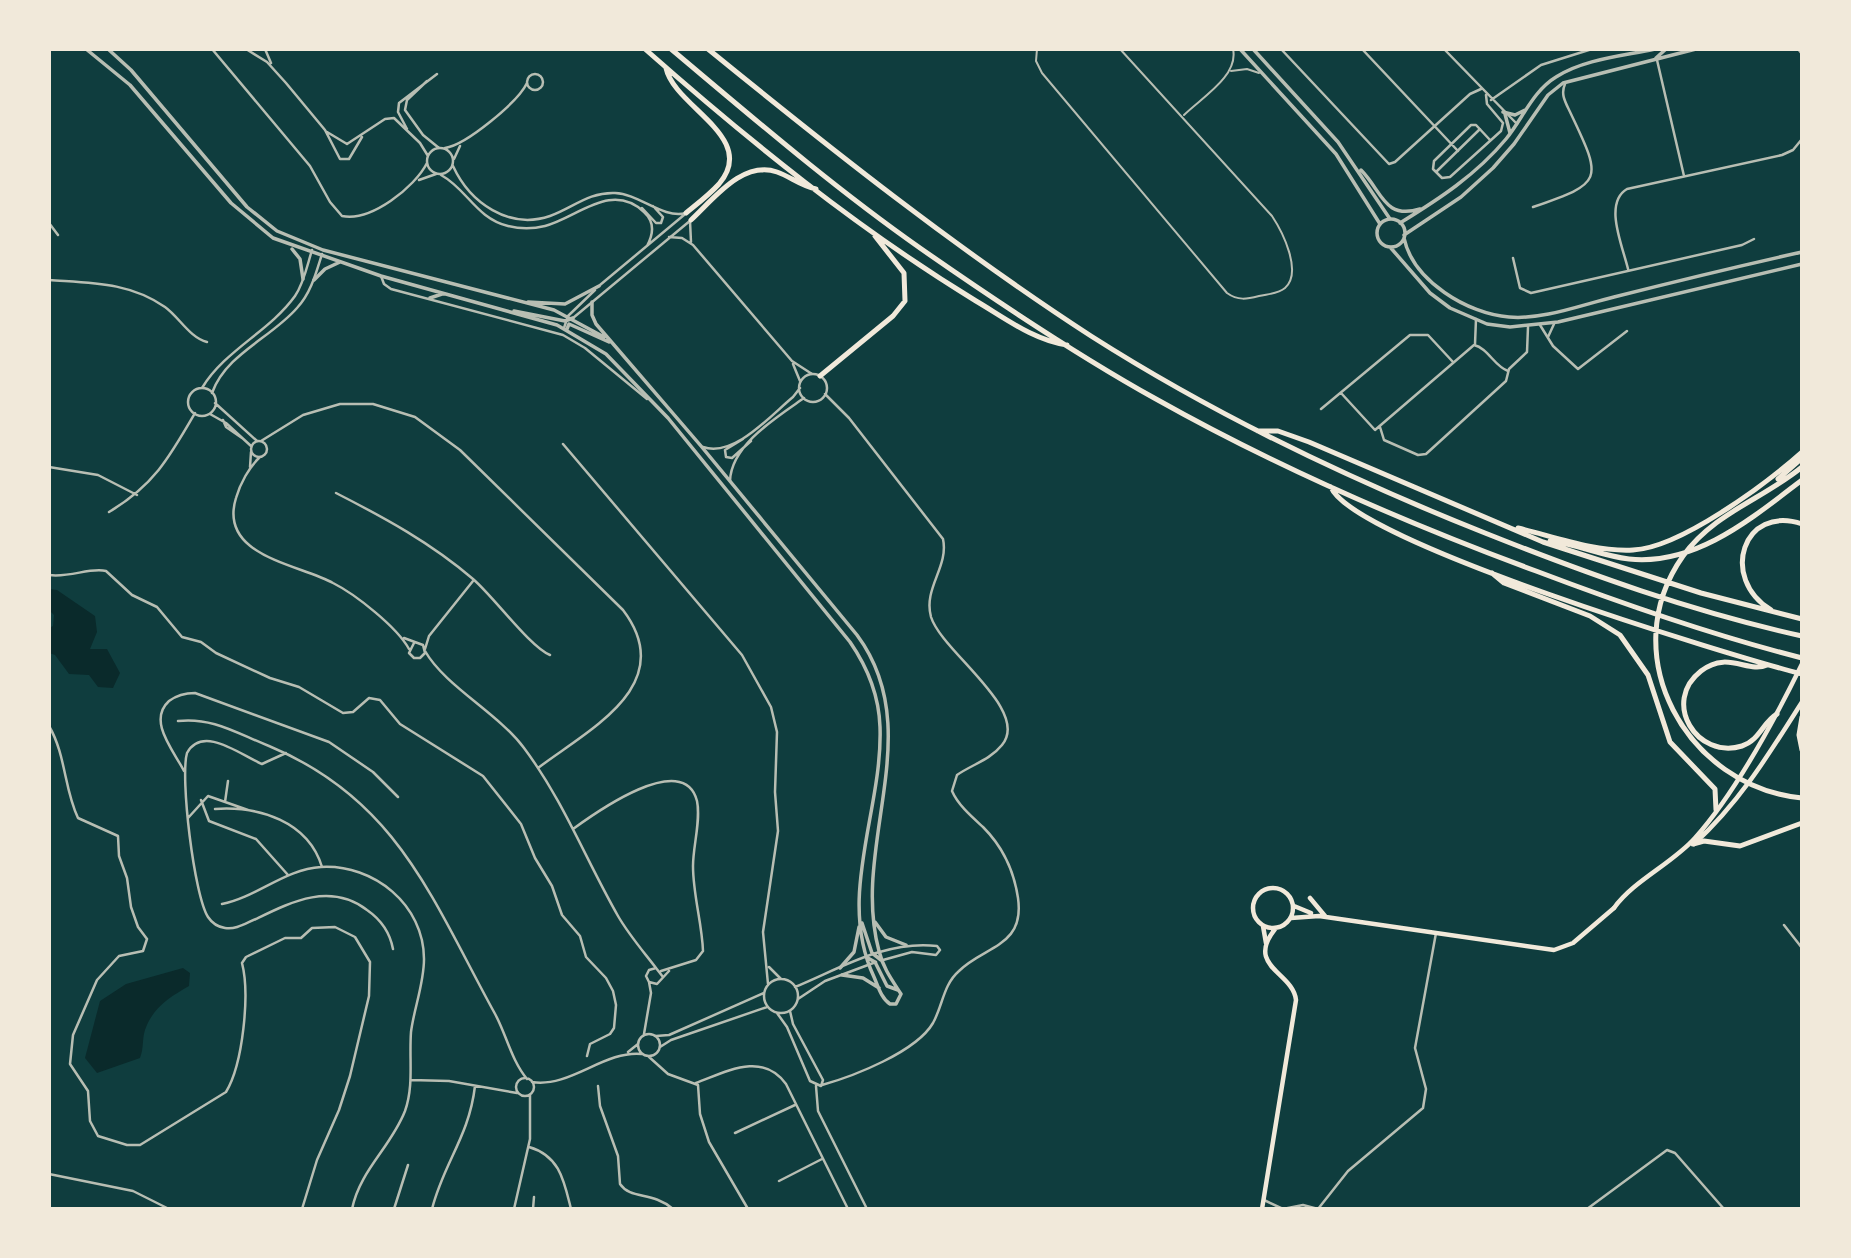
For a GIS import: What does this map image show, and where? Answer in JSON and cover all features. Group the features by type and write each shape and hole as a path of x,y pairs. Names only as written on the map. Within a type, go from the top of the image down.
{"highway":[{"path":"645,49 868,229 937,277 1024,330 1045,340 1069,345"},
{"path":"671,49 865,208 921,248 1069,345 1188,417 1331,487 1463,544 1616,601 1802,658"},
{"path":"708,49 914,212 999,274 1132,360 1258,431 1433,512 1575,568 1678,603 1802,636"},
{"path":"666,68 676,89 721,134 728,152 727,168 720,182 686,213"},
{"path":"691,220 734,181 750,172 775,172 800,185 817,190"},
{"path":"820,376 893,316 905,301 907,283 904,273 868,229"},
{"path":"1258,431 1278,431 1297,437 1543,542 1660,580 1802,619"},
{"path":"1508,527 1607,548 1628,550 1655,547 1686,534 1802,452"},
{"path":"1769,486 1802,458"},
{"path":"1802,467 1714,524 1682,558 1661,601 1655,637 1662,689 1683,729 1719,765 1752,786 1802,798"},
{"path":"1543,542 1637,559 1686,554 1710,543 1802,480"},
{"path":"1331,487 1346,505 1448,555 1492,573 1650,629 1802,674"},
{"path":"1777,613 1757,599 1745,584 1741,567 1743,549 1753,534 1764,526 1783,521 1802,524"},
{"path":"1492,573 1504,583 1599,620 1628,644 1648,675 1670,742 1714,787 1716,810"},
{"path":"1767,665 1757,667 1729,662 1707,667 1694,677 1687,688 1684,714 1696,737 1708,744 1727,748 1753,740 1777,714"},
{"path":"1802,717 1799,735 1802,750"},
{"path":"1693,844 1704,841 1740,846 1802,823"}],"main road":[{"path":"1262,1209 1295,1005 1293,987 1274,972 1267,960 1269,940 1275,929 1291,918 1318,916 1558,950 1573,943 1686,848 1716,810 1757,748 1802,664"},
{"path":"1614,908 1693,844 1738,798 1802,702"},
{"path":"1295,1005 1290,987 1273,975 1266,964 1263,926 1253,911 1254,901 1261,892 1269,888 1282,890 1293,905 1318,916"},
{"path":"1310,898 1325,917"},
{"path":"1291,918 1293,905"},
{"path":"1263,926 1275,929"}],"street":[{"path":"86,49 130,85 240,214 262,231 288,246 381,276 566,329 615,361 652,401 850,642 869,675 877,701 880,736 863,857 861,921 868,965 886,1002 892,1005 900,1000 898,990 881,960 874,920 875,849 890,742 888,711 882,682 862,642 594,321 593,302"},
{"path":"108,49 137,78 247,207 277,231 323,250 571,317 611,342"},
{"path":"212,49 310,166 338,214 350,218 381,206 416,181 453,166"},
{"path":"246,49 272,66"},
{"path":"265,49 272,66 324,130 337,157 343,160 351,157 362,137"},
{"path":"1240,49 1346,166 1380,224"},
{"path":"1253,49 1307,106 1394,211 1406,213 1425,207"},
{"path":"1281,49 1386,163 1395,162 1469,94 1481,89"},
{"path":"1362,49 1458,151"},
{"path":"1445,49 1486,95 1517,124 1519,137"},
{"path":"1491,100 1541,65 1592,49"},
{"path":"1400,223 1467,178 1509,135 1543,87 1565,72 1655,49"},
{"path":"1656,58 1666,49"},
{"path":"1390,247 1397,246 1404,236 1461,197 1503,157 1548,95 1567,81 1696,49"},
{"path":"1798,49 1802,54"},
{"path":"1660,70 1664,57"},
{"path":"1656,58 1684,176"},
{"path":"407,129 398,112 399,103 437,74"},
{"path":"427,81 407,100 405,110 423,135 439,148 445,149 462,143 521,94 533,74 541,76 543,85 521,94"},
{"path":"1563,97 1567,81"},
{"path":"527,83 534,90"},
{"path":"1533,207 1580,191 1592,176 1592,159 1563,97 1557,92 1548,95"},
{"path":"1486,95 1487,104 1503,126 1490,140 1449,178 1442,178 1436,172 1432,163 1471,125 1490,140"},
{"path":"1299,112 1304,112 1307,106"},
{"path":"1503,112 1515,115 1526,109"},
{"path":"1503,112 1510,124 1509,135"},
{"path":"324,130 344,144 362,137 390,117 397,119 407,129 428,156"},
{"path":"1436,172 1480,130"},
{"path":"1629,269 1615,211 1616,197 1627,189 1782,155 1793,150 1802,139"},
{"path":"462,143 453,166 477,199 511,218 550,216 577,200 599,193 625,194 650,203 667,213 686,213"},
{"path":"416,181 427,163 428,156 439,148"},
{"path":"445,149 454,159"},
{"path":"427,163 483,215 517,228 550,224 598,202 616,201 645,209 656,223 661,223 663,216 650,203"},
{"path":"1357,167 1390,219 1400,223"},
{"path":"635,206 645,213 651,223 652,235 647,247"},
{"path":"571,317 599,286 686,213"},
{"path":"1390,219 1380,224 1378,241 1390,247 1438,300 1476,320 1499,326 1528,327 1554,323 1802,264"},
{"path":"512,312 525,311 565,321 593,302 691,220"},
{"path":"691,220 688,232 693,245"},
{"path":"1400,223 1411,257 1444,291 1467,306 1509,317 1552,312 1802,252"},
{"path":"50,226 58,236"},
{"path":"669,237 682,238 693,245 792,361 826,382 825,394 817,401 804,398"},
{"path":"1513,258 1520,288 1528,294 1741,245 1754,239"},
{"path":"288,246 300,259 303,279"},
{"path":"313,247 303,279 287,305 230,354 202,388 189,397 189,406 195,413 223,420 235,436 244,439 251,446 249,470 234,508 235,523 245,542 263,555 342,588 400,637 412,657 433,663"},
{"path":"314,280 323,250"},
{"path":"212,393 229,366 295,311 314,280 325,268 340,262"},
{"path":"381,276 388,288 563,335 591,353 639,394 652,401"},
{"path":"49,280 107,283 138,292 165,307 197,339 206,342"},
{"path":"527,303 565,304 599,286"},
{"path":"430,298 444,294"},
{"path":"1341,393 1372,429 1380,427 1475,344 1476,320"},
{"path":"565,321 566,329"},
{"path":"1548,337 1554,323"},
{"path":"566,329 569,324 611,342"},
{"path":"1540,325 1553,346 1578,369 1627,331"},
{"path":"1380,427 1384,440 1424,455 1506,381 1508,371 1527,352 1528,327"},
{"path":"1321,409 1413,334 1428,335 1453,362"},
{"path":"1475,344 1508,371"},
{"path":"792,361 804,398"},
{"path":"800,383 812,374"},
{"path":"202,388 212,393 215,403 267,447"},
{"path":"800,388 793,397 725,450 725,456 732,458 804,398"},
{"path":"816,1086 901,1052 916,1042 933,1023 954,976 970,962 997,948 1008,937 1016,922 1019,906 1013,874 1004,853 952,791 957,775 1000,747 1007,737 1008,724 1002,708 940,635 932,617 930,590 944,555 943,539 842,410 825,394"},
{"path":"207,414 215,403"},
{"path":"251,446 303,415 340,404 373,404 415,417 460,450 623,611 634,626 640,645 640,665 631,693 613,712 538,768"},
{"path":"109,512 137,495 164,466 195,413"},
{"path":"249,470 266,454 272,435"},
{"path":"701,446 722,449 747,435"},
{"path":"730,481 732,463 752,441"},
{"path":"563,444 741,655 771,707 777,732 775,793 778,831 764,932 769,967 768,984 764,993 766,1007"},
{"path":"251,452 260,457"},
{"path":"49,467 98,475 137,495"},
{"path":"336,493 405,529 474,580 504,608 534,645 550,655"},
{"path":"49,575 69,577 92,570 106,571 132,595 157,607 182,637 201,642 216,653 270,678 299,687 343,713 354,712 366,700 377,698 400,724 487,780 522,824 535,858 555,892 562,915 580,936 586,957 613,990 616,1004 614,1028 610,1034 590,1044 587,1056"},
{"path":"420,658 429,636 474,580"},
{"path":"409,649 429,636"},
{"path":"400,637 425,650 433,663 504,725 538,768 614,910 663,977"},
{"path":"186,774 163,732 160,718 163,708 172,699 195,693 329,742 373,772 398,797"},
{"path":"178,721 211,721 286,753 321,772 349,792 401,846 498,1017 518,1066 527,1079 546,1083"},
{"path":"49,726 61,751 68,789 77,815 85,823 111,830 118,836 119,856 127,878 131,907 138,928 147,939 144,951 119,956 97,980 73,1035 70,1064 88,1091 90,1121 98,1136 127,1145 140,1145 226,1092 234,1074 245,1026 242,962 246,957 285,938 300,938 312,928 335,927 351,933 369,958 370,992 360,1040 342,1104 317,1160 302,1209"},
{"path":"286,753 262,764 219,743 198,742 187,753 190,847 205,910 216,925 235,928 298,900 337,897 354,902 374,916 388,934 393,949"},
{"path":"573,829 615,802 663,780 678,780 694,793 697,810 693,881 703,949 699,958 661,971"},
{"path":"225,802 228,781"},
{"path":"188,819 201,800 214,796 277,818 313,845 322,867"},
{"path":"201,800 209,821 256,839 288,875"},
{"path":"215,809 248,810"},
{"path":"222,904 248,896 288,875 322,867 345,868 375,878 400,898 417,925 424,964 412,1027 411,1080 403,1115 364,1175 352,1209"},
{"path":"874,920 884,935 906,945"},
{"path":"861,921 873,955 881,960"},
{"path":"840,968 853,952 861,921"},
{"path":"1784,925 1802,948"},
{"path":"1264,1200 1283,1209 1298,1205 1318,1209 1348,1171 1423,1108 1426,1089 1415,1048 1436,933"},
{"path":"795,987 879,952 906,945 937,946 940,951 936,955 907,952 875,962 819,984 798,999 790,1011 793,1024 823,1080 822,1085"},
{"path":"626,1055 644,1036 650,996 646,956"},
{"path":"866,957 875,962 887,986 898,990"},
{"path":"769,967 795,987 798,999"},
{"path":"648,972 656,968"},
{"path":"650,996 672,969"},
{"path":"842,975 863,978 879,988"},
{"path":"768,984 782,979"},
{"path":"649,982 658,984"},
{"path":"644,1036 669,1035 764,993"},
{"path":"660,1068 657,1054 660,1046 671,1040 766,1007 777,1013 787,1027 810,1081 816,1086 818,1111 867,1209"},
{"path":"777,1013 790,1011"},
{"path":"646,1022 660,1046"},
{"path":"638,1044 642,1054"},
{"path":"648,1056 657,1054"},
{"path":"533,1089 626,1055 648,1056 676,1079 696,1083 742,1067 760,1066 780,1077 848,1209"},
{"path":"517,1093 518,1066"},
{"path":"506,1090 527,1079"},
{"path":"411,1080 449,1081 506,1090 522,1096 530,1110"},
{"path":"514,1209 529,1147 532,1082"},
{"path":"696,1083 702,1124 709,1142 748,1209"},
{"path":"432,1209 443,1175 466,1130 475,1086"},
{"path":"598,1086 600,1106 618,1156 620,1184 630,1194 656,1197 673,1209"},
{"path":"522,1096 530,1095"},
{"path":"735,1133 795,1105"},
{"path":"529,1147 546,1154 557,1166 571,1209"},
{"path":"1587,1209 1667,1150 1675,1153 1724,1209"},
{"path":"779,1181 822,1159"},
{"path":"394,1209 408,1165"},
{"path":"49,1174 123,1188 169,1209"},
{"path":"533,1209 534,1197"}],"lane":[{"path":"1037,49 1036,61 1042,73 1227,293 1235,298 1248,299 1278,292 1288,284 1292,266 1277,224 1183,116 1120,49"},
{"path":"1183,116 1230,71 1234,60 1233,49"},
{"path":"1230,71 1247,69 1267,76"}],"water":[{"path":"49,589 57,590 95,616 97,632 90,649 107,649 120,673 113,688 98,687 89,675 69,674 55,655 49,653 49,628 53,626 54,615 49,610"},
{"path":"183,968 190,973 189,986 157,1009 148,1022 140,1058 97,1073 85,1058 100,1001 126,984"}]}
